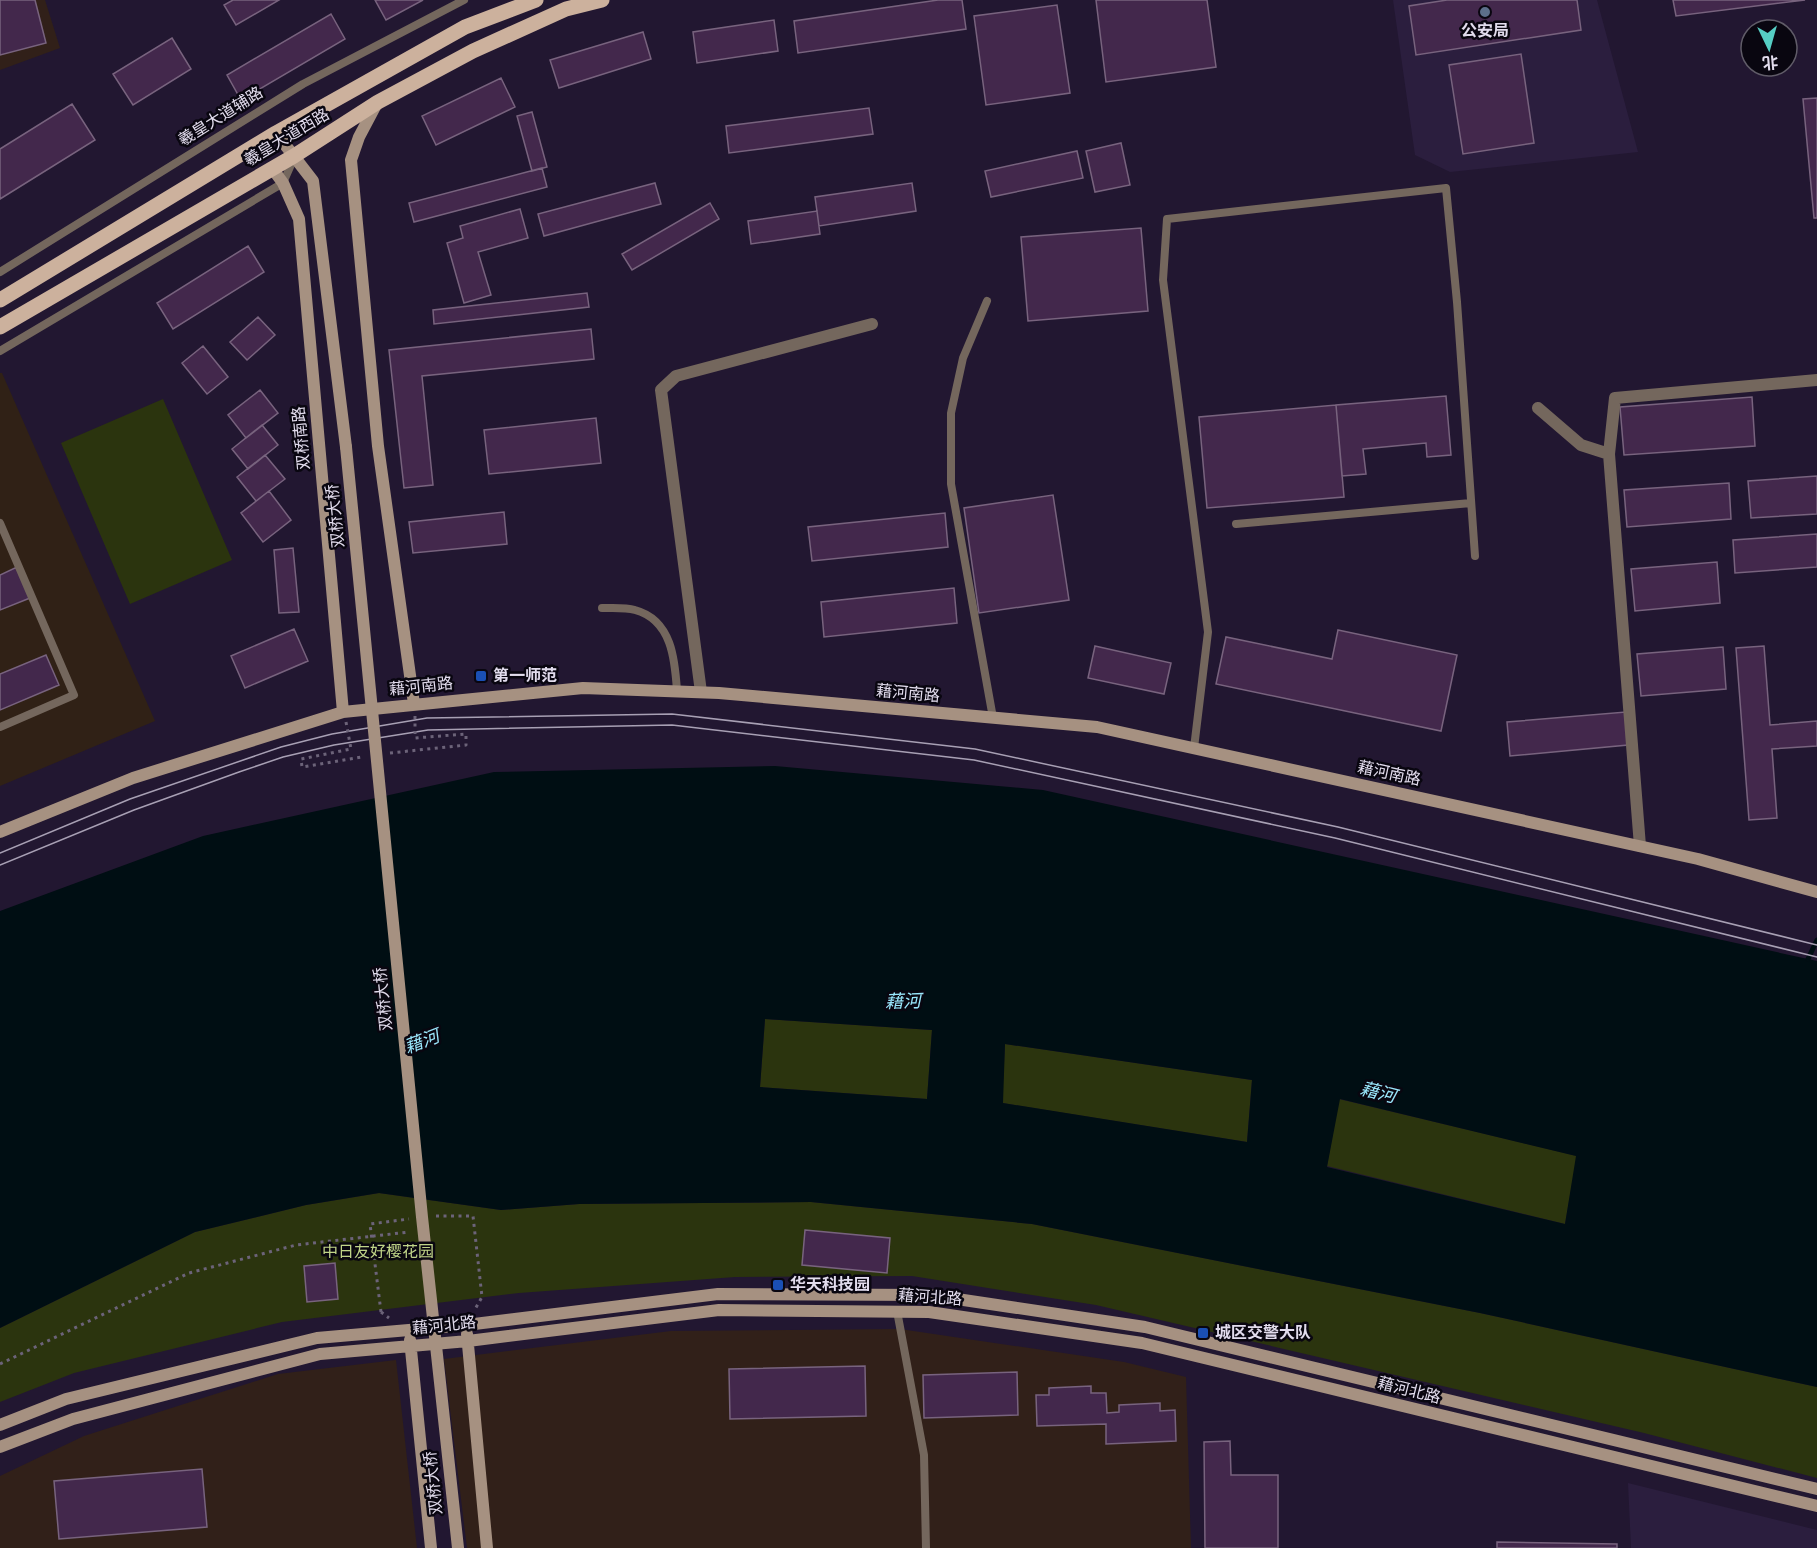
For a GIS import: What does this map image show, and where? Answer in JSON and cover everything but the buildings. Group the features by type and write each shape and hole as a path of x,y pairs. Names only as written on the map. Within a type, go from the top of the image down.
{"main road":[{"name":"羲皇大道西路","path":"0,300 276,134 465,27 536,0"},
{"name":"羲皇大道西路","path":"0,327 294,156 378,102 473,51 566,9 602,0"},
{"path":"378,102 359,136 351,159 378,446 415,710"},
{"name":"双桥大桥","path":"276,134 314,181 346,447 422,1217 458,1548"},
{"name":"双桥南路","path":"272,168 283,183 299,219 344,717"},
{"name":"藉河南路","path":"1,829 133,778 344,717 583,688 677,691 1097,727 1698,859 1817,892"},
{"name":"藉河北路","path":"0,1425 66,1399 317,1338 466,1325 718,1294 930,1296 1145,1327 1817,1489"},
{"name":"藉河北路","path":"0,1447 73,1419 320,1354 468,1341 719,1310 929,1312 1142,1343 1817,1506"},
{"path":"466,1325 487,1548"},
{"path":"409,1330 431,1548"}],"street":[{"path":"701,692 662,390 676,376 872,324"},
{"path":"1640,846 1610,454 1615,398 1817,380"},
{"path":"1538,408 1581,445 1610,454"}],"lane":[{"name":"羲皇大道辅路","path":"0,272 303,84 458,1"},
{"path":"0,351 283,183 294,156"},
{"path":"1194,748 1208,632 1164,280 1167,219 1446,188 1457,302 1475,556"},
{"path":"987,301 963,358 951,413 951,484 993,718"},
{"path":"1236,524 1472,502"},
{"path":"0,523 74,695 0,727"},
{"path":"602,608 634,610 650,617 656,623 671,644 677,691"},
{"path":"897,1311 924,1455 926,1548"}],"path":[{"path":"344,717 351,749 301,759 302,767 376,754 466,745 466,734 415,738 415,710"},
{"path":"381,1312 370,1224 422,1217 473,1216 482,1297"},
{"path":"0,1364 189,1273 296,1245 414,1232"}],"shaded area":[{"path":"0,0 45,0 60,48 0,70"},
{"path":"1393,0 1597,0 1638,152 1450,172 1415,155"},
{"path":"0,373 2,373 155,721 0,786"},
{"path":"900,1329 1124,1362 1186,1377 1191,1548 467,1548 444,1359 671,1331"},
{"path":"396,1360 417,1548 0,1548 0,1476 84,1436 278,1374"},
{"path":"1628,1483 1817,1530 1817,1548 1631,1548"}],"green space":[{"path":"163,399 232,560 130,604 61,443"},
{"path":"765,1019 932,1030 927,1099 760,1087"},
{"path":"1005,1044 1252,1080 1247,1142 1002,1103"},
{"path":"1339,1099 1577,1156 1565,1224 1327,1166"},
{"name":"中日友好樱花园","path":"379,1193 501,1210 579,1204 811,1202 1032,1224 1480,1313 1817,1387 1817,1478 1644,1433 1096,1305 912,1276 735,1277 519,1293 282,1322 74,1373 0,1402 0,1328 195,1232 306,1205"}],"water":[{"name":"藉河","path":"775,766 1043,790 1817,961 1817,1387 1480,1313 1032,1224 811,1202 579,1204 501,1210 379,1193 306,1205 195,1232 0,1328 0,911 203,836 494,772","holes":["765,1019 932,1030 927,1099 760,1087","1005,1044 1252,1080 1247,1142 1003,1103","1340,1099 1576,1156 1565,1224 1327,1167"]}],"waterway":[{"path":"1808,959 1817,940"}],"tram line":[{"path":"0,853 130,799 281,747 332,734 427,718 672,714 975,749 1338,827 1817,945"},
{"path":"0,865 134,810 239,772 283,757 334,745 428,730 672,725 974,760 1335,838 1817,957"}],"place":[{"name":"公安局","path":"1485,12"},
{"name":"第一师范","path":"481,676"},
{"name":"华天科技园","path":"778,1285"},
{"name":"城区交警大队","path":"1203,1333"}]}
